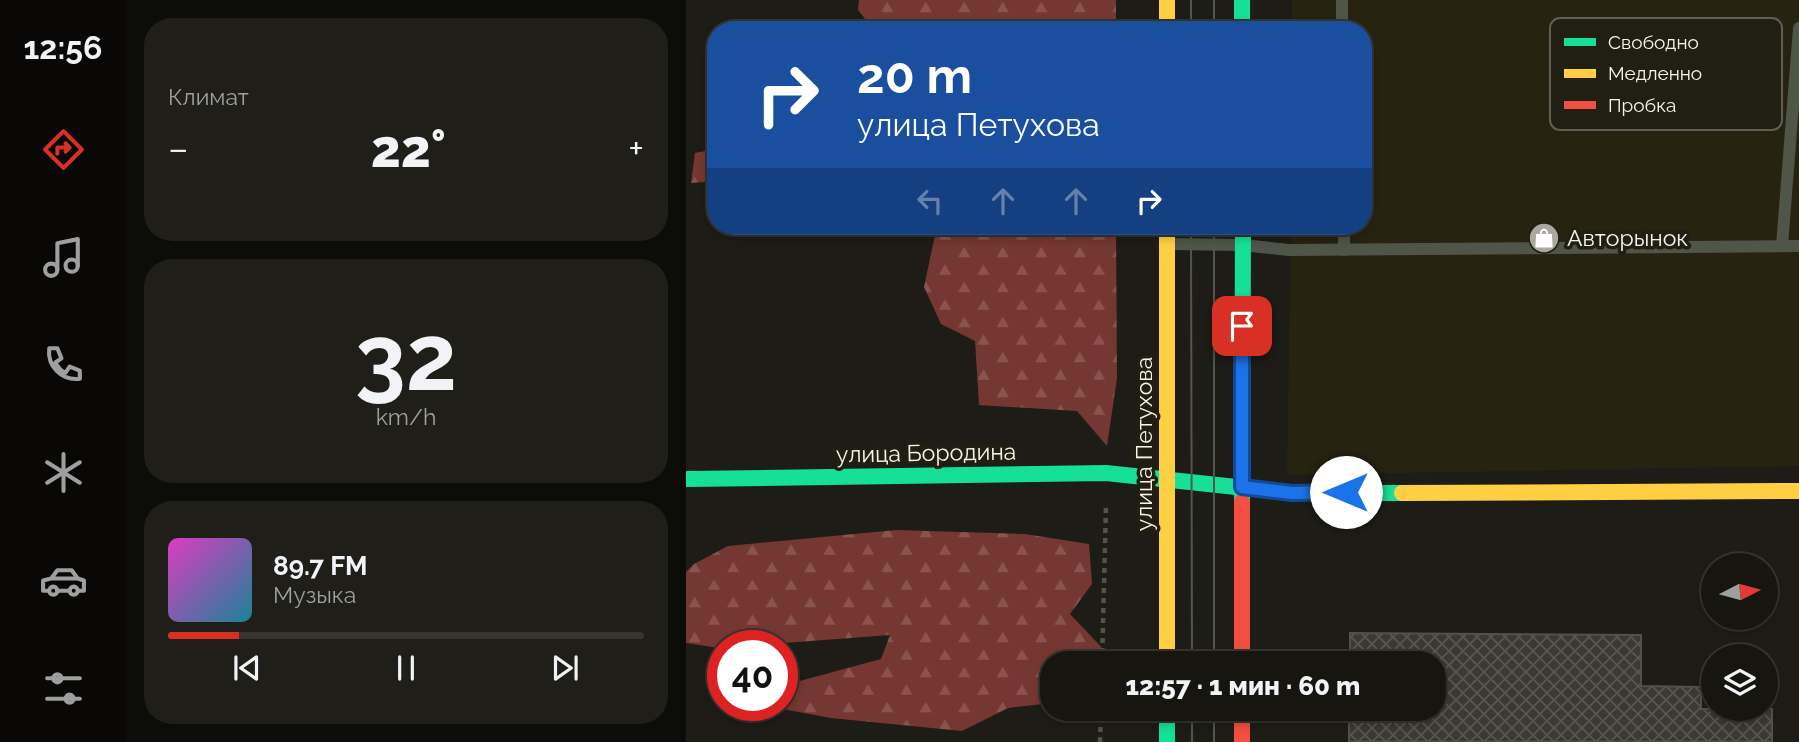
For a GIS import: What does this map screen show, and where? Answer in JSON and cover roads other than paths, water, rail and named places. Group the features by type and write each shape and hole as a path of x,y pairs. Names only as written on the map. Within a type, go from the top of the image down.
{"main road":[{"path":"1167,0 1167,21"},
{"path":"1242,0 1242,21"},
{"name":"улица Петухова","path":"1167,235 1167,651"},
{"path":"1242,235 1242,651"},
{"name":"улица Бородина","path":"686,479 1106,473 1167,482 1292,493 1799,491"},
{"path":"1167,721 1167,742"},
{"path":"1242,721 1242,742"}],"lane":[{"path":"1342,0 1342,21"},
{"path":"1782,247 1799,28"},
{"path":"1344,235 1344,250"},
{"path":"1167,244 1242,245 1289,250 1799,246"}],"tram line":[{"path":"1191,0 1191,21"},
{"path":"1214,0 1214,21"},
{"path":"1191,235 1192,651"},
{"path":"1214,235 1214,651"},
{"path":"1192,721 1192,742"},
{"path":"1214,721 1214,742"}],"place":[{"name":"Авторынок","path":"1544,238"}]}
